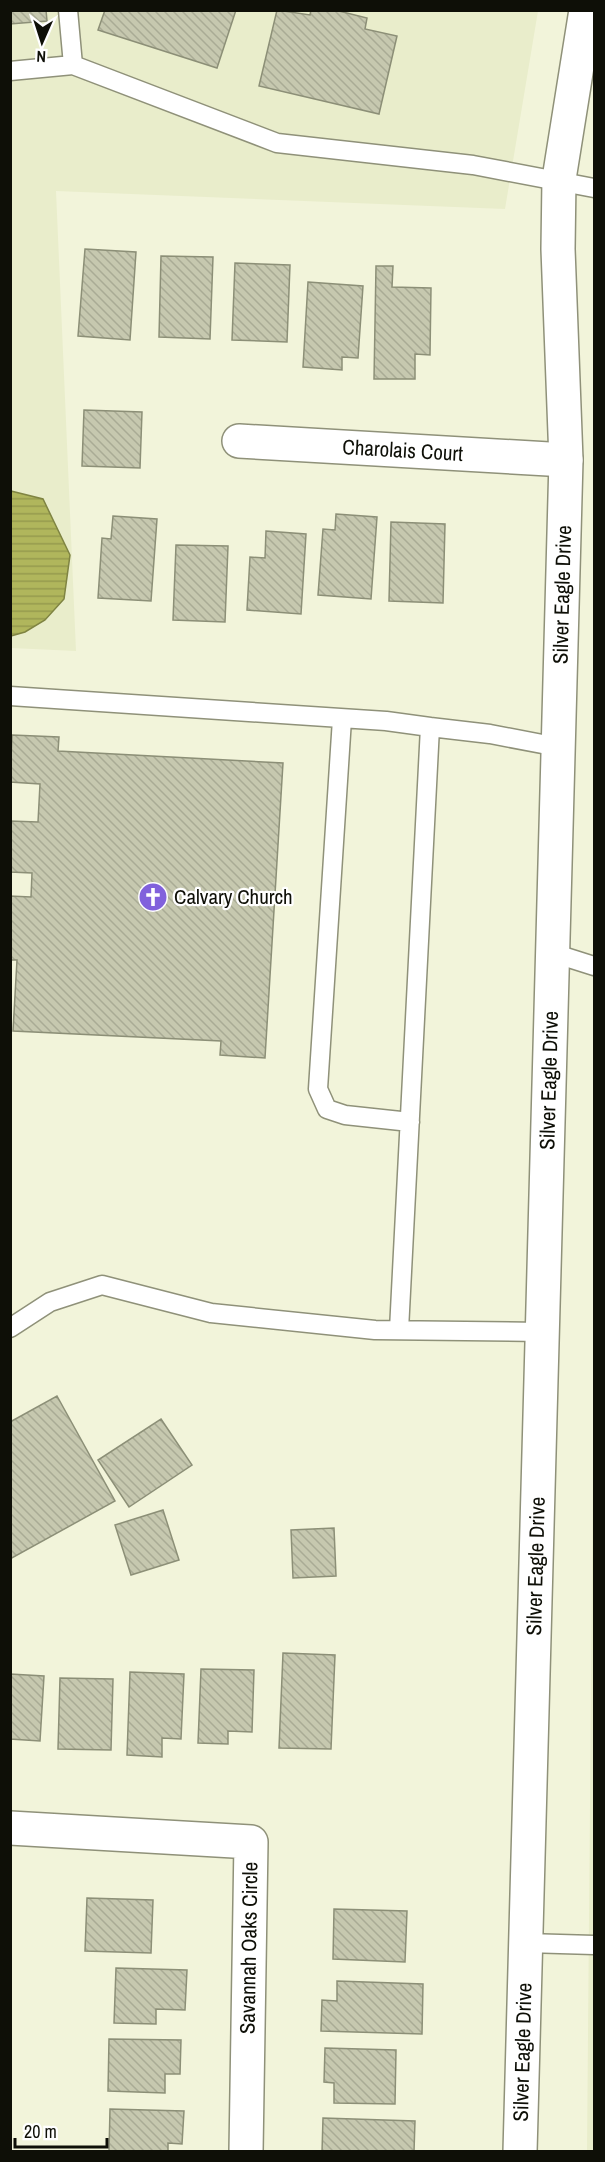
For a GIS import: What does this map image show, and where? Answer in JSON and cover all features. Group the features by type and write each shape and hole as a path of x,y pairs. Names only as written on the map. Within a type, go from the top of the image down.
{"street":[{"name":"Silver Eagle Drive","path":"520,2151 566,460 558,249 559,179 586,10"},
{"name":"Charolais Court","path":"239,441 566,460"},
{"name":"Savannah Oaks Circle","path":"10,1828 251,1842 246,2151"}],"lane":[{"path":"68,10 73,65"},
{"path":"10,71 73,65 277,143 473,165 559,179 594,188"},
{"path":"10,696 430,727 490,734 558,747"},
{"path":"342,719 318,1089 327,1109 345,1115 410,1122"},
{"path":"399,1330 430,727"},
{"path":"553,953 594,966"},
{"path":"10,1328 50,1302 102,1285 212,1313 399,1330 542,1332"},
{"path":"526,1943 594,1945"}],"shaded area":[{"path":"11,11 538,11 505,209 56,191 76,651 11,648 11,636 25,632 43,499 11,491"},
{"path":"11,491 43,499 70,555 64,599 45,620 25,632 11,636"},
{"path":"594,1339 594,2151 587,2151"}],"building":[{"path":"10,10 46,10 47,21 10,24"},
{"path":"105,10 236,10 217,68 98,30"},
{"path":"277,10 310,15 311,10 335,10 367,18 365,29 397,36 379,114 259,86"},
{"path":"85,249 136,252 130,340 78,336"},
{"path":"161,256 213,257 210,339 159,337"},
{"path":"235,263 290,265 287,342 232,340"},
{"path":"376,266 393,266 392,287 431,288 430,355 415,354 415,379 374,379"},
{"path":"308,282 363,286 358,358 342,357 342,370 303,367"},
{"path":"84,410 142,412 140,468 82,466"},
{"path":"336,514 377,517 371,599 318,595 323,529 335,530"},
{"path":"113,516 157,519 151,601 98,598 102,538 111,539"},
{"path":"391,522 445,524 443,603 389,601"},
{"path":"266,531 306,534 301,614 247,610 250,557 265,558"},
{"path":"176,545 228,546 225,622 173,620"},
{"name":"Calvary Church","path":"12,735 59,737 58,751 283,763 265,1058 220,1055 221,1041 13,1031 17,960 10,960 10,896 31,897 32,873 10,872 10,821 38,822 40,784 10,782"},
{"path":"57,1396 115,1501 10,1559 10,1422"},
{"path":"161,1419 192,1465 129,1507 98,1460"},
{"path":"163,1510 179,1560 131,1575 115,1525"},
{"path":"334,1528 336,1576 293,1578 291,1530"},
{"path":"283,1653 335,1655 331,1749 279,1748"},
{"path":"201,1669 254,1670 252,1732 228,1731 228,1744 198,1743"},
{"path":"130,1672 184,1674 181,1739 162,1738 162,1757 127,1755"},
{"path":"10,1674 44,1676 40,1741 10,1739"},
{"path":"60,1678 113,1679 111,1750 58,1749"},
{"path":"87,1898 153,1900 151,1953 85,1951"},
{"path":"334,1909 407,1911 405,1962 333,1959"},
{"path":"116,1968 187,1970 185,2010 156,2009 156,2024 114,2023"},
{"path":"337,1981 423,1984 422,2034 321,2031 322,2000 337,2001"},
{"path":"109,2039 181,2040 180,2074 165,2074 165,2093 108,2091"},
{"path":"325,2048 396,2050 395,2104 334,2103 334,2083 324,2082"},
{"path":"110,2109 184,2111 182,2144 168,2143 168,2152 109,2152"},
{"path":"323,2118 415,2121 414,2152 322,2152"}],"place":[{"name":"Calvary Church","path":"153,897"}]}
